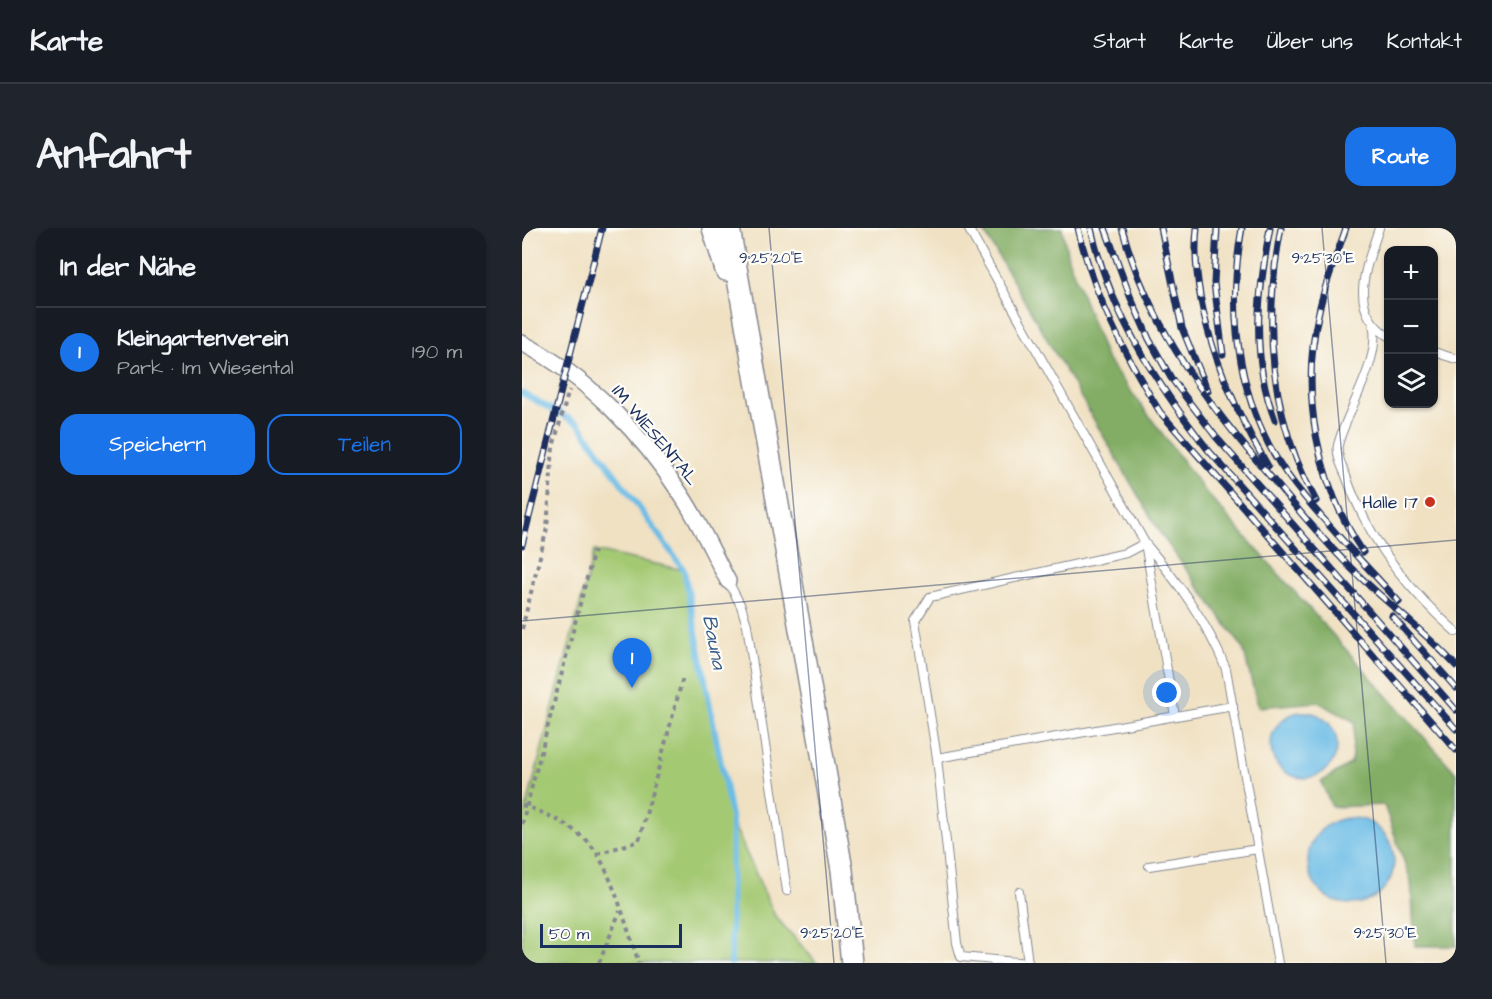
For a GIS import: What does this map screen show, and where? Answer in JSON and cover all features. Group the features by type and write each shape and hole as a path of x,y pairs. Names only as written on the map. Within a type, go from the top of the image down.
{"main road":[{"path":"712,228 750,348"},
{"path":"729,228 836,835 852,963"}],"street":[{"name":"IM WIESENTAL","path":"522,343 566,368 612,408 683,498 728,581"}],"lane":[{"path":"968,228 1145,543 1180,584 1219,651 1226,669 1233,706 1278,963"},
{"path":"1379,228 1362,286 1363,305 1373,323 1384,332"},
{"path":"1373,323 1374,347 1338,452 1348,484 1389,560 1431,609 1456,632"},
{"path":"1438,353 1456,359"},
{"path":"1145,543 1175,716"},
{"path":"1019,892 1028,963 962,957 957,943 937,758 915,621 930,597 1126,553 1145,543"},
{"path":"728,581 741,606 747,625 788,891"},
{"path":"937,758 1233,706"},
{"path":"1149,866 1258,849"}],"path":[{"path":"522,629 547,528 553,447 570,387"},
{"path":"522,824 594,551"},
{"path":"597,854 639,841 683,677"},
{"path":"522,805 548,813 574,832 597,854 621,910 639,963"},
{"path":"599,963 621,910"}],"green space":[{"path":"982,228 1062,228 1068,258 1106,358 1204,490 1456,773 1456,946 1415,946 1411,881 1384,805 1332,807 1321,782 1351,763 1355,722 1318,702 1258,707 1243,648 1160,533"},
{"path":"594,551 684,570 732,821 775,916 817,963 522,963 522,824"}],"water":[{"path":"1304,712 1316,715 1327,722 1334,733 1337,745 1334,757 1327,768 1316,775 1304,778 1292,775 1281,768 1274,757 1271,745 1274,733 1281,722 1292,715"},
{"path":"1351,818 1368,821 1382,830 1391,844 1394,861 1391,878 1382,892 1368,901 1351,904 1334,901 1320,892 1311,878 1308,861 1311,844 1320,830 1334,821"}],"waterway":[{"name":"Bauna","path":"522,393 579,424 684,570 732,821 731,963"}],"railway":[{"path":"522,545 602,228"},
{"path":"1078,228 1084,253 1101,300 1160,412 1456,750"},
{"path":"1091,228 1099,259 1123,318 1137,346 1171,400 1209,451 1456,729"},
{"path":"1105,228 1130,296 1149,339 1171,378 1216,437 1456,710"},
{"path":"1122,228 1148,299 1165,332 1184,364 1227,424 1338,554 1456,666"},
{"path":"1161,228 1182,328 1208,391"},
{"path":"1197,228 1196,258 1199,289 1214,352 1239,412 1268,466"},
{"path":"1217,228 1214,283 1223,354"},
{"path":"1242,228 1237,261 1237,329 1241,362 1260,427 1276,457 1295,485 1399,602"},
{"path":"1270,228 1262,277 1259,348 1267,396 1275,420"},
{"path":"1281,228 1272,298 1274,368 1288,436 1300,469 1316,501"},
{"path":"1346,228 1319,311 1311,373 1312,405 1323,467 1347,525 1363,552"},
{"path":"1392,616 1456,688"}],"place":[{"name":"Halle 17","path":"1430,502"},
{"name":"Kleingartenverein","path":"632,688"}]}
